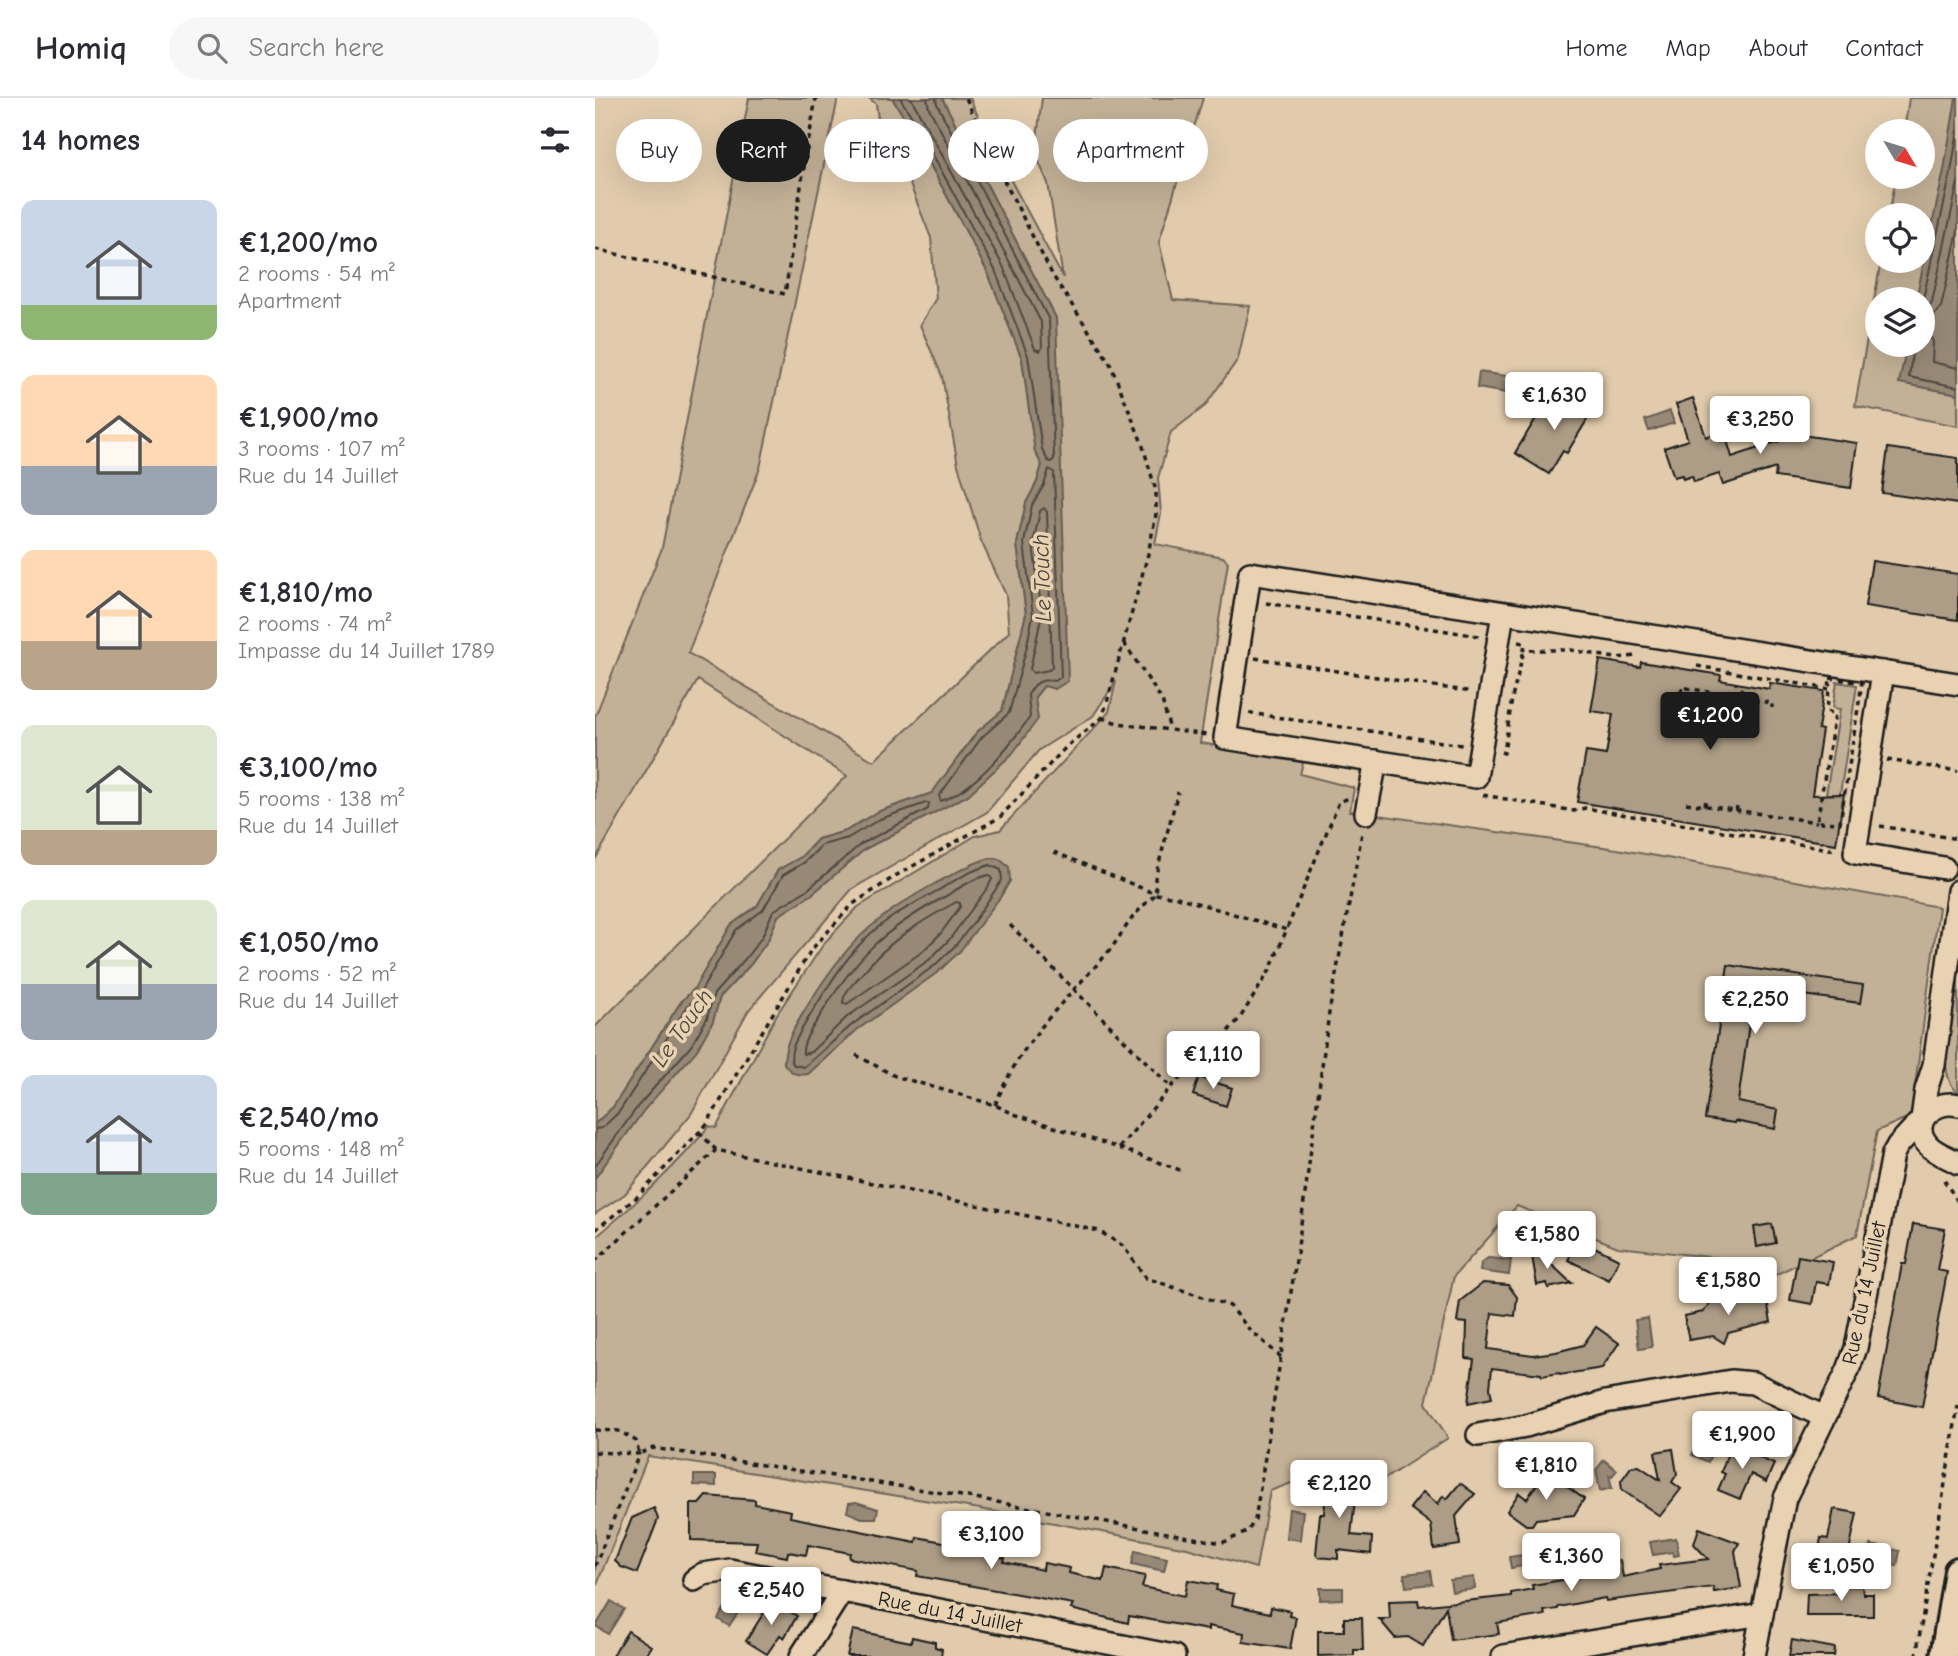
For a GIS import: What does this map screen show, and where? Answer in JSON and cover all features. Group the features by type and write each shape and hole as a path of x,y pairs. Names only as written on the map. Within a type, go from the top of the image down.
{"main road":[{"path":"1944,1656 1958,1571"}],"street":[{"path":"1503,613 1476,777 1225,738 1250,573 1958,684"},
{"path":"1883,672 1870,757 1849,823 1855,853 1944,868"},
{"path":"1362,804 1376,761"},
{"path":"1951,1171 1922,1135 1922,1119 1926,1090 1934,1065 1958,891"},
{"path":"1934,1065 1944,1091 1956,1104"},
{"name":"Rue du 14 Juillet","path":"1754,1656 1785,1498 1856,1348 1893,1154 1898,1144 1937,1106 1945,1103 1956,1104"},
{"path":"1890,1168 1908,1149 1919,1146 1930,1148"},
{"path":"1478,1435 1526,1426 1605,1402 1731,1381 1752,1382 1824,1417"},
{"name":"Rue du 14 Juillet","path":"694,1580 703,1574 730,1570 1174,1656"},
{"path":"801,1656 842,1591"},
{"path":"1503,1656 1762,1614"}],"path":[{"path":"595,249 785,294 816,98"},
{"path":"595,1230 636,1198 699,1132 811,950 853,904 897,875 1000,817 1067,746 1102,718 1148,554 1156,514 1156,491 1146,455 1110,363 1053,276 994,161 966,98"},
{"path":"1246,600 1525,643 1524,650 1570,650 1615,658 1639,656"},
{"path":"1124,643 1162,700 1170,721 1170,730"},
{"path":"1237,656 1512,698"},
{"path":"1693,665 1829,688"},
{"path":"1817,822 1835,714 1827,711 1830,678 1862,683 1849,823"},
{"path":"1681,693 1682,687 1739,700 1772,704 1772,708"},
{"path":"1739,700 1742,688"},
{"path":"1229,710 1481,748"},
{"path":"1102,718 1118,723 1201,734"},
{"path":"1870,757 1958,771"},
{"path":"1476,777 1483,795 1574,811 1585,808 1855,853"},
{"path":"995,1105 1025,1046 1073,989 1107,955 1135,915 1156,894 1155,878 1178,792"},
{"path":"1705,806 1706,797"},
{"path":"595,1452 639,1454 653,1448 667,1450 975,1498 1222,1543 1247,1532 1255,1520 1281,1357 1329,1013 1362,804 1339,802 1270,970 1240,1018 1212,1049 1171,1087 1119,1147"},
{"path":"1736,811 1738,802"},
{"path":"1686,803 1958,839"},
{"path":"1054,852 1156,894 1177,897 1287,930"},
{"path":"1010,925 1171,1087"},
{"path":"856,1055 895,1076 995,1105 1014,1114 1119,1147 1180,1170"},
{"path":"699,1132 716,1150 1099,1231 1123,1246 1146,1278 1230,1307 1249,1329 1281,1357"},
{"path":"595,1261 716,1150"},
{"path":"1951,1171 1958,1202"},
{"path":"1916,1656 1958,1406"},
{"path":"595,1430 619,1431 636,1441 639,1454 595,1566"}],"shaded area":[{"path":"749,98 838,98 834,119 824,119 824,164 760,468 688,653 874,761 1009,632 1006,595 981,541 958,465 942,376 920,325 936,298 931,238 909,182 934,182 934,172 988,273 1022,359 1035,452 1042,465 1026,503 1017,544 1026,614 1002,711 977,732 932,793 877,812 846,831 818,839 801,857 778,870 757,906 731,925 694,989 681,1002 613,1107 595,1124 595,1027 847,776 698,680 595,860 595,717 662,548 733,182 810,182 810,119 745,119"},
{"path":"869,98 892,98 905,119 878,119 876,104"},
{"path":"942,98 970,98 979,119 953,119"},
{"path":"1042,98 1203,98 1197,119 1053,119 1053,182 1177,182 1159,242 1173,300 1250,306 1238,359 1205,406 1171,432 1158,478 1161,513 1155,544 1223,557 1228,562 1200,743 1304,759 1300,774 1354,788 1350,811 1617,849 1939,907 1911,1116 1877,1131 1857,1235 1775,1275 1720,1258 1618,1247 1517,1206 1454,1276 1426,1403 1448,1438 1369,1489 1345,1463 1270,1491 1256,1568 1187,1548 980,1509 648,1456 595,1589 595,1238 655,1185 709,1126 716,1128 777,1014 825,942 858,907 975,836 1000,830 1109,712 1116,681 1093,716 1039,750 987,812 852,889 748,1011 691,1114 625,1194 595,1214 595,1178 713,1021 720,997 751,964 768,940 778,916 811,895 865,849 968,795 1044,685 1055,689 1056,318 986,182 1012,182 1063,278 1048,183 1039,162"},
{"path":"1909,98 1958,98 1958,426 1855,406 1865,350 1865,357 1935,357 1935,287 1876,287 1879,273 1935,273 1935,203 1891,203 1894,189 1935,189 1935,119 1906,119"},
{"path":"1837,682 1857,685 1840,794 1826,794 1840,709 1833,708"},
{"path":"1958,968 1958,1092 1950,1083 1946,1069 1946,1052 1949,1015"}],"water":[{"name":"Le Touch","path":"892,98 942,98 953,119 948,119 948,182 986,182 1056,318 1068,681 1055,689 1044,686 1035,697 1038,719 1012,754 968,795 865,849 811,895 778,916 768,940 751,964 720,997 713,1021 697,1050 644,1110 595,1178 595,1124 613,1107 681,1002 694,989 731,925 757,906 778,870 801,857 818,839 846,831 877,812 932,793 977,732 1002,711 1026,614 1017,544 1026,503 1042,465 1035,452 1022,359 988,273 934,172 934,119 905,119"},
{"path":"1958,98 1958,394 1899,383 1904,357 1935,357 1935,287 1919,287 1922,273 1935,273 1935,211"},
{"path":"1479,372 1514,377 1512,394 1477,388"},
{"path":"1670,411 1674,423 1649,431 1645,420"},
{"path":"990,858 999,859 1009,867 1010,881 960,951 938,972 857,1030 808,1074 797,1074 789,1070 784,1064 792,1033 822,983 849,948 895,908 962,869"},
{"path":"1557,1227 1560,1242 1531,1247 1528,1233"},
{"path":"1488,1258 1511,1260 1509,1275 1480,1271 1481,1263"},
{"path":"1704,1284 1709,1290 1706,1297 1680,1301 1678,1288"},
{"path":"1648,1318 1652,1347 1639,1349 1635,1320"},
{"path":"1703,1429 1717,1435 1709,1451 1711,1455 1708,1462 1692,1455"},
{"path":"1604,1460 1617,1470 1612,1476 1609,1475 1612,1488 1600,1491 1596,1470"},
{"path":"694,1475 716,1475 716,1486 694,1485"},
{"path":"856,1502 878,1509 876,1518 862,1518 847,1512 849,1503"},
{"path":"1289,1509 1303,1511 1300,1540 1286,1538"},
{"path":"1676,1538 1679,1555 1674,1556 1672,1552 1653,1555 1650,1542"},
{"path":"1613,1539 1615,1551 1589,1555 1587,1544"},
{"path":"1871,1545 1900,1551 1897,1566 1868,1560"},
{"path":"1135,1551 1167,1558 1164,1571 1132,1564"},
{"path":"1535,1553 1534,1564 1511,1568 1509,1557"},
{"path":"1430,1571 1432,1584 1406,1587 1404,1574"},
{"path":"1474,1577 1475,1589 1452,1592 1450,1580"},
{"path":"1320,1588 1343,1588 1343,1599 1320,1600"},
{"path":"732,1596 740,1596 744,1604 729,1626 718,1619"},
{"path":"611,1601 624,1609 608,1634 596,1626"}],"building":[{"path":"1565,394 1593,410 1567,453 1563,451 1549,474 1515,453 1550,395 1561,402"},
{"path":"1693,398 1706,437 1724,430 1732,457 1780,441 1781,432 1857,443 1851,488 1775,477 1776,468 1723,485 1719,474 1694,482 1692,476 1683,479 1682,475 1674,477 1664,448 1688,440 1676,404"},
{"path":"1888,448 1958,458 1958,504 1882,493"},
{"path":"1872,561 1958,574 1958,620 1865,606"},
{"path":"1600,660 1640,667 1641,662 1721,675 1720,680 1769,689 1770,683 1824,691 1818,729 1822,730 1812,795 1844,794 1836,844 1577,802 1586,752 1606,755 1613,714 1591,711"},
{"path":"1728,965 1863,985 1860,1003 1754,988 1738,1102 1778,1110 1775,1129 1735,1121 1705,1119"},
{"path":"1199,1077 1232,1088 1226,1106 1193,1095"},
{"path":"1772,1224 1776,1243 1757,1247 1754,1227"},
{"path":"1913,1224 1945,1229 1937,1270 1947,1272 1922,1407 1878,1398 1902,1264 1906,1264"},
{"path":"1578,1239 1619,1259 1609,1280 1568,1260"},
{"path":"1530,1244 1572,1283 1548,1288 1547,1283 1537,1285"},
{"path":"1798,1256 1833,1262 1829,1284 1816,1282 1812,1304 1790,1300"},
{"path":"1483,1283 1508,1285 1517,1297 1515,1316 1492,1313 1488,1349 1533,1355 1556,1352 1583,1345 1596,1327 1619,1343 1602,1368 1542,1376 1492,1368 1492,1398 1468,1403 1474,1359 1466,1358 1467,1323 1457,1322 1460,1301"},
{"path":"1740,1294 1741,1300 1766,1295 1771,1322 1728,1333 1724,1343 1713,1336 1689,1340 1684,1316 1703,1312 1714,1298"},
{"path":"1743,1445 1748,1455 1774,1464 1766,1482 1751,1474 1740,1499 1718,1490 1725,1474 1721,1472 1729,1450"},
{"path":"1673,1449 1677,1474 1672,1482 1681,1489 1660,1516 1622,1490 1621,1481 1631,1467 1639,1466 1660,1480 1655,1452"},
{"path":"1328,1471 1350,1474 1348,1489 1356,1490 1351,1535 1372,1537 1371,1554 1338,1550 1338,1559 1318,1557 1316,1554 1320,1514 1324,1514"},
{"path":"1554,1477 1584,1499 1574,1515 1536,1519 1532,1525 1526,1525 1507,1511 1519,1493 1527,1499 1540,1479"},
{"path":"1460,1483 1475,1494 1456,1516 1460,1545 1434,1549 1431,1524 1410,1508 1423,1492 1438,1504 1443,1496 1447,1499"},
{"path":"706,1496 755,1500 755,1504 791,1511 790,1517 916,1542 917,1537 959,1545 958,1548 1005,1558 1004,1562 1043,1570 1044,1563 1070,1568 1069,1573 1103,1581 1106,1568 1145,1576 1142,1587 1185,1596 1188,1580 1217,1585 1216,1590 1234,1594 1232,1605 1270,1613 1271,1607 1290,1611 1289,1616 1296,1617 1290,1649 1243,1642 1244,1633 1208,1626 1208,1630 1129,1616 1128,1623 1071,1609 1073,1604 917,1576 918,1571 849,1558 850,1553 808,1545 806,1555 788,1552 787,1557 755,1551 757,1542 691,1540 691,1504 699,1504"},
{"path":"654,1508 658,1519 637,1573 621,1567 615,1561 632,1518"},
{"path":"1834,1509 1857,1513 1847,1561 1818,1555 1821,1538 1828,1539"},
{"path":"1699,1528 1739,1543 1735,1551 1741,1588 1714,1592 1713,1587 1606,1601 1605,1598 1558,1607 1544,1611 1545,1615 1497,1623 1499,1634 1451,1640 1446,1607 1423,1646 1408,1637 1395,1638 1379,1619 1390,1619 1389,1601 1418,1600 1419,1606 1511,1596 1511,1593 1533,1589 1532,1585 1580,1577 1579,1571 1592,1569 1591,1564 1620,1560 1623,1577 1660,1569 1659,1565 1708,1559 1694,1544"},
{"path":"1839,1586 1862,1586 1863,1594 1873,1594 1873,1616 1806,1616 1807,1594 1839,1593"},
{"path":"772,1600 797,1616 784,1638 780,1635 767,1654 746,1641"},
{"path":"1344,1618 1362,1618 1363,1650 1354,1650 1354,1655 1318,1656 1318,1631 1344,1631"},
{"path":"853,1630 911,1642 912,1637 935,1642 935,1647 942,1649 941,1656 847,1656"},
{"path":"628,1631 651,1646 645,1656 612,1656"},
{"path":"1792,1640 1835,1648 1834,1656 1789,1656"}]}
